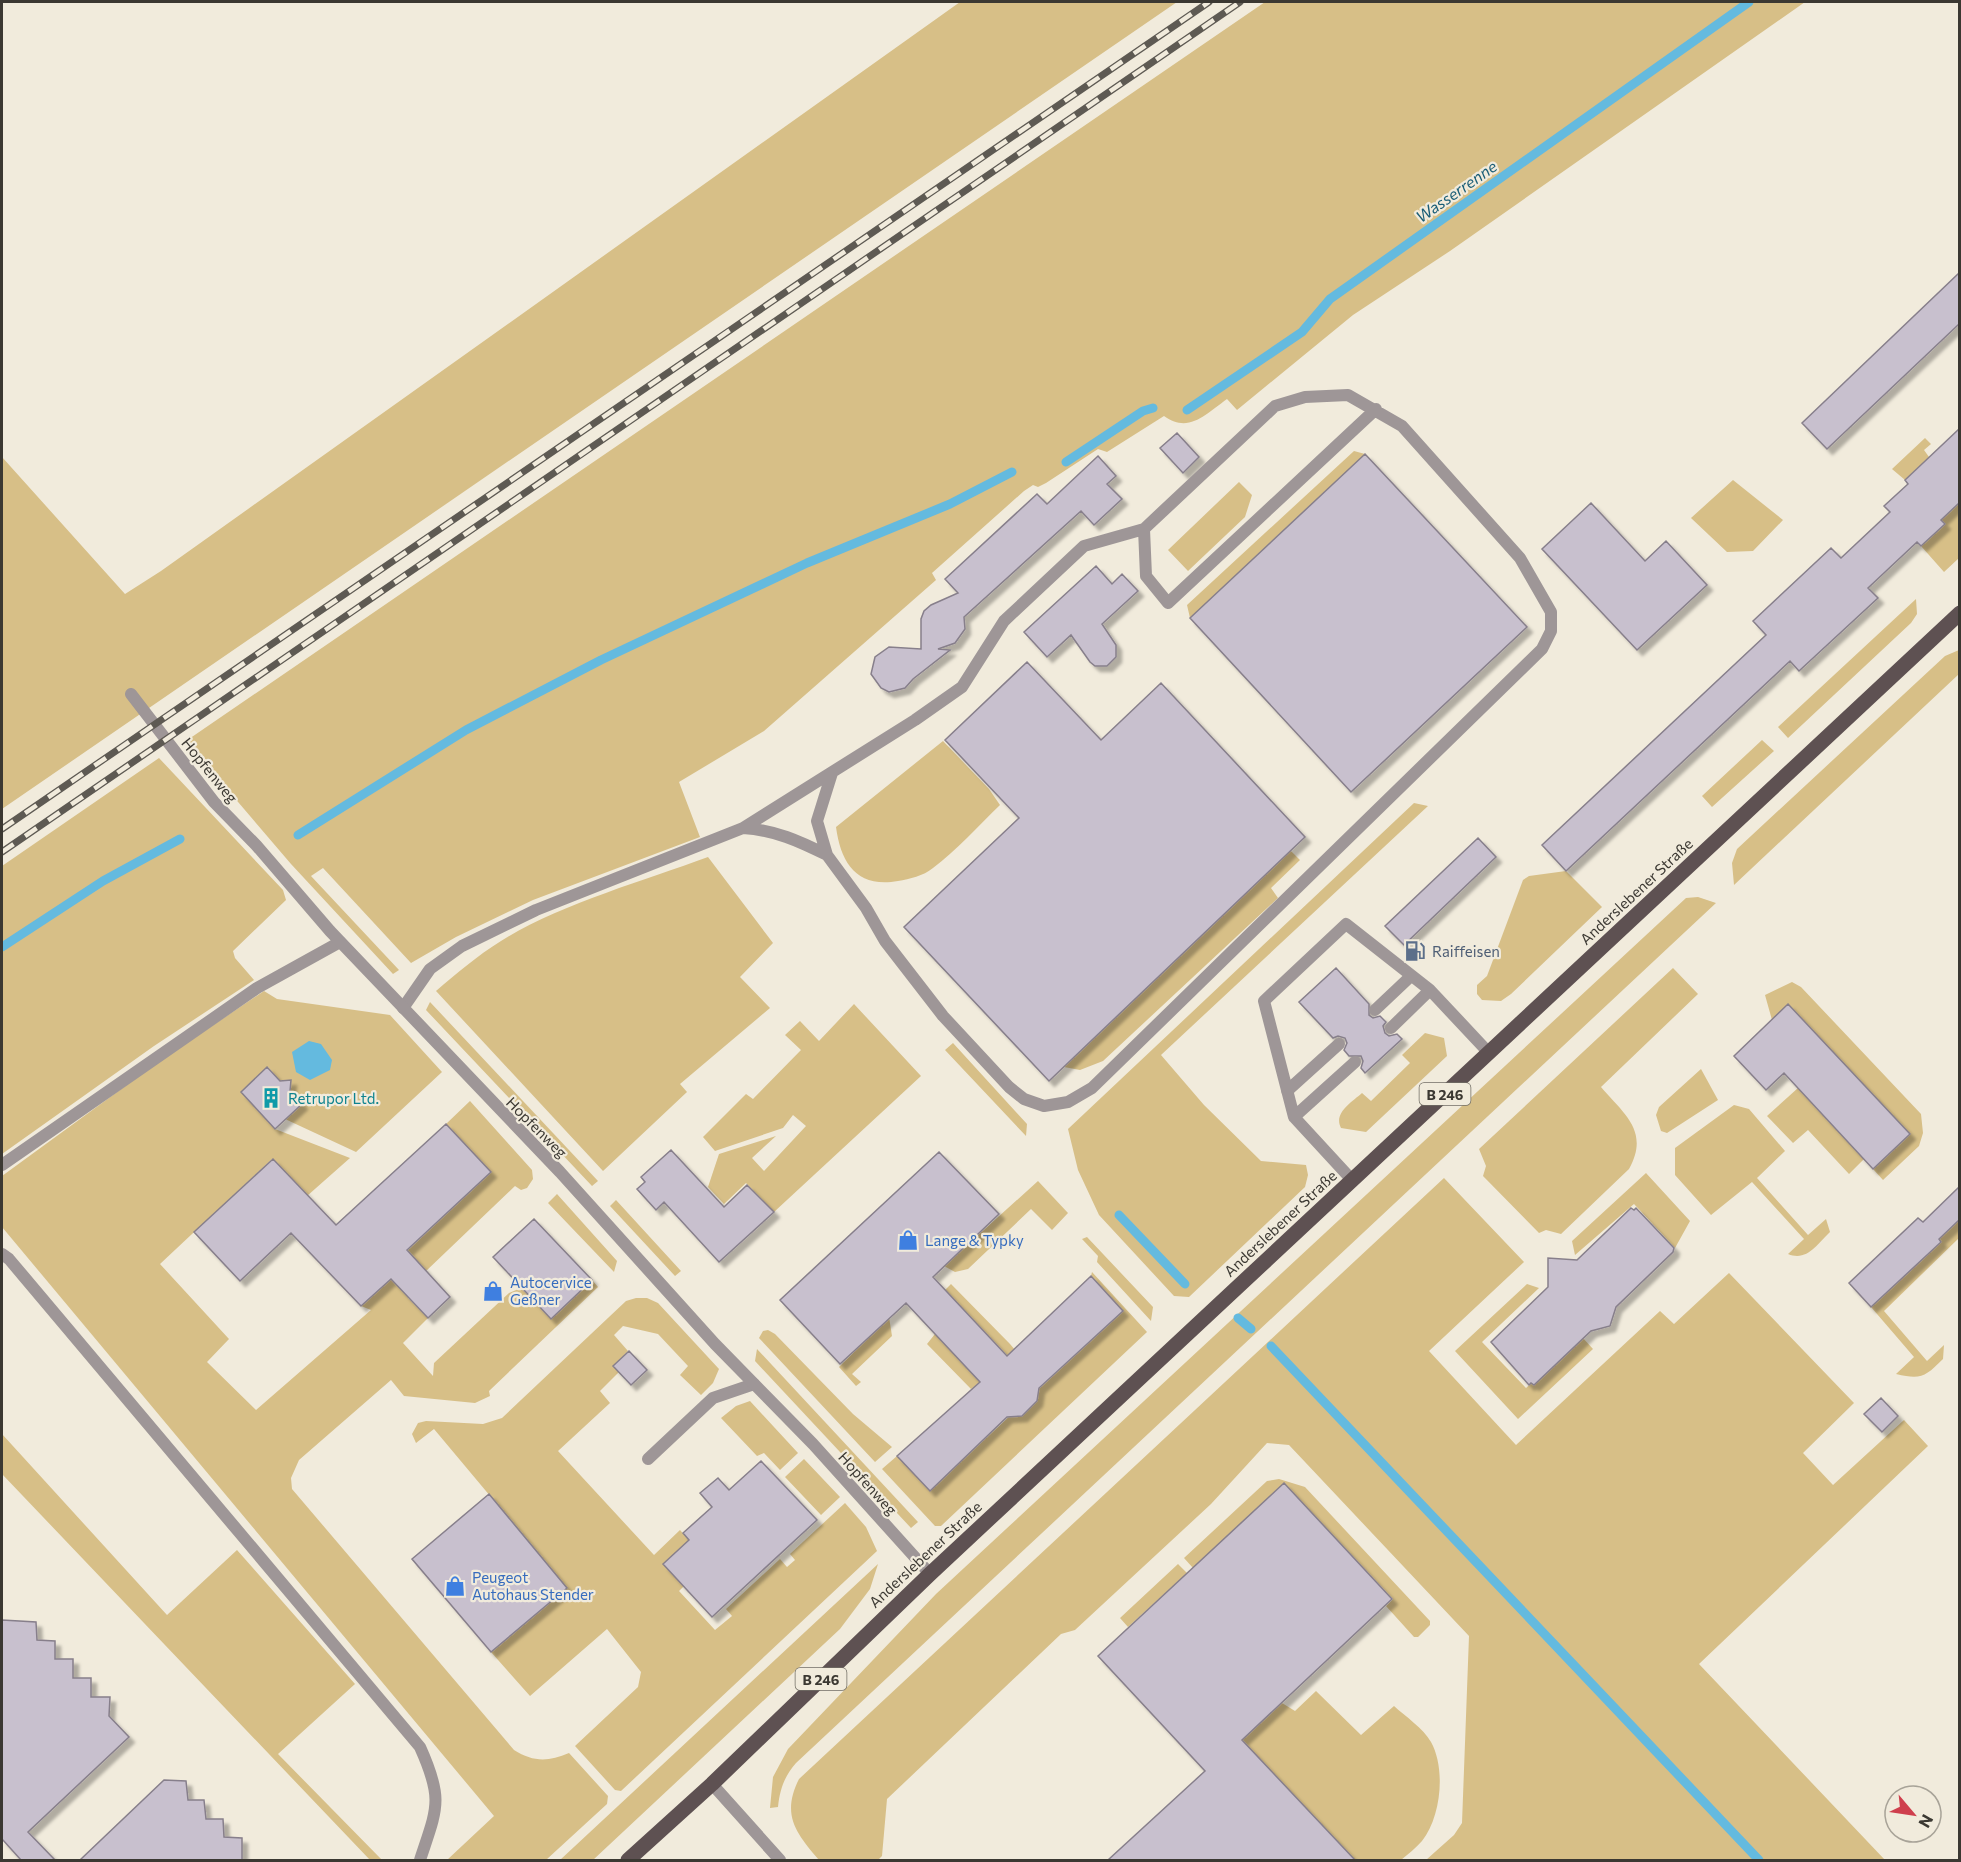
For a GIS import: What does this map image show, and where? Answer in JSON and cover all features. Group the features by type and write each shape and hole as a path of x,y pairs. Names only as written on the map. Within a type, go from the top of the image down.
{"main road":[{"name":"Anderslebener Straße","path":"628,1860 712,1784 930,1574 1959,613"}],"street":[{"path":"403,1008 430,969 462,946 536,910 743,828 915,720 962,687 1004,621 1084,546 1144,529 1275,406 1305,397 1347,395 1376,409 1402,426 1520,558 1551,612 1551,631 1542,649 1092,1088 1068,1102 1044,1106 1024,1099 1009,1088 943,1016 885,941 866,908 827,855 817,821 832,773"},
{"path":"1144,529 1146,576 1168,603 1376,409"},
{"name":"Hopfenweg","path":"131,694 214,802 256,845 340,942 560,1172 754,1384 813,1444 930,1574"},
{"path":"743,828 764,829 792,837 827,855"},
{"path":"1352,1180 1294,1118 1264,1001 1346,924 1431,990 1489,1053"},
{"path":"2,1165 257,988 340,942"},
{"path":"1375,1010 1412,975"},
{"path":"1391,1028 1431,990"},
{"path":"1287,1091 1339,1044"},
{"path":"1294,1118 1355,1062"},
{"path":"2,1254 24,1277 420,1747 434,1777 437,1808 420,1860"},
{"path":"648,1459 713,1398 754,1384"},
{"path":"712,1784 780,1860"}],"shaded area":[{"path":"960,2 1177,2 2,809 2,457 125,594 161,571"},
{"path":"1265,2 1805,2 1450,251 1353,315 1237,410 1227,399 1197,420 1181,423 1164,416 1107,452 1098,449 1046,483 1038,487 1033,485 1024,491 932,573 936,580 764,731 679,782 700,837 533,900 456,937 411,963 323,868 311,876 399,970 393,974 291,864 186,741"},
{"path":"1925,438 1931,444 1924,450 1929,457 1905,480 1892,469"},
{"path":"1354,451 1365,454 1190,618 1187,605"},
{"path":"1733,480 1783,520 1753,551 1727,552 1691,518"},
{"path":"1239,482 1252,495 1245,517 1188,571 1168,550"},
{"path":"1959,503 1959,558 1944,572 1921,546 1945,524 1941,520"},
{"path":"1916,599 1917,614 1911,623 1788,738 1778,727"},
{"path":"1959,650 1959,674 1734,885 1732,863 1737,849 1945,656"},
{"path":"1762,740 1774,751 1712,807 1702,796"},
{"path":"943,741 989,789 1000,805 951,854 925,873 898,881 884,882 862,877 847,862 838,840 836,827"},
{"path":"159,758 283,890 286,900 233,951 235,958 254,980 154,1046 2,1154 2,866"},
{"path":"1414,803 1428,806 1161,1055 1204,1105 1261,1161 1306,1165 1308,1175 1305,1187 1189,1297 1174,1296 1099,1215 1078,1170 1068,1129"},
{"path":"1290,850 1300,860 1271,888 1278,898 1103,1061 1080,1070 1064,1067"},
{"path":"708,857 773,943 740,977 770,1008 680,1084 687,1092 603,1171 436,991 459,971 501,941 548,916"},
{"path":"1566,871 1602,907 1511,994 1501,1001 1482,1000 1477,994 1477,985 1487,976 1523,880 1529,876"},
{"path":"1698,897 1716,903 796,1763 783,1783 778,1807 770,1808 773,1777 788,1749 936,1594 1686,898"},
{"path":"1673,968 1698,994 1601,1087 1626,1115 1635,1133 1637,1144 1635,1156 1629,1169 1561,1234 1546,1230 1539,1233 1483,1176 1486,1166 1479,1149"},
{"path":"1792,982 1801,987 1921,1114 1923,1133 1919,1146 1883,1180 1873,1169 1909,1134 1772,1020 1765,995"},
{"path":"264,991 277,999 390,1015 442,1072 356,1152 285,1119 302,1103 290,1091 290,1086 284,1080 280,1081 268,1067 241,1092 275,1129 350,1158 307,1196 272,1159 160,1264 229,1339 207,1362 256,1410 371,1310 361,1306 355,1300 491,1172 446,1124 470,1101 532,1170 533,1179 527,1188 521,1190 515,1186 425,1272 431,1276 408,1298 428,1318 403,1343 433,1376 434,1363 509,1293 521,1288 551,1319 592,1280 598,1287 489,1391 490,1396 475,1403 404,1396 391,1380 299,1460 291,1478 292,1489 514,1750 534,1759 554,1758 569,1753 608,1796 607,1804 546,1860 447,1860 494,1816 2,1227 2,1176 161,1060"},
{"path":"430,1002 598,1181 592,1186 426,1010"},
{"path":"854,1004 921,1076 774,1212 746,1183 724,1204 708,1187 719,1154 776,1136 752,1158 764,1171 806,1126 793,1115 783,1128 715,1151 703,1137 746,1094 753,1099 801,1050 785,1035 800,1021 819,1041"},
{"path":"1425,1033 1444,1038 1447,1056 1366,1132 1341,1128 1340,1117 1345,1108 1362,1093 1371,1101 1410,1063 1402,1055"},
{"path":"953,1043 1027,1124 1026,1136 945,1050"},
{"path":"1701,1069 1718,1100 1667,1133 1661,1131 1656,1115 1659,1107"},
{"path":"1798,1088 1864,1159 1849,1174 1808,1130 1793,1143 1767,1116"},
{"path":"1734,1105 1749,1109 1785,1151 1757,1178 1808,1235 1826,1219 1830,1232 1806,1254 1795,1256 1788,1254 1804,1239 1752,1182 1711,1215 1675,1175 1675,1148"},
{"path":"1646,1173 1690,1221 1675,1248 1634,1204 1575,1255 1572,1241"},
{"path":"1444,1178 1524,1262 1429,1351 1516,1445 1660,1311 1674,1324 1729,1273 1854,1403 1803,1453 1833,1485 1904,1420 1928,1446 1699,1664 1885,1860 1426,1860 1454,1835 1462,1823 1469,1636 1289,1445 1267,1443 1211,1504 1075,1630 1061,1634 887,1799 882,1856 878,1860 819,1860 798,1832 791,1813 791,1803 799,1779"},
{"path":"1038,1181 1068,1213 1052,1230 1031,1209 968,1269 955,1272 944,1266"},
{"path":"557,1194 617,1261 614,1272 548,1203"},
{"path":"616,1200 681,1271 675,1276 610,1206"},
{"path":"1959,1220 1959,1238 1884,1311 1927,1361 1944,1345 1943,1359 1922,1376 1911,1377 1896,1374 1914,1357 1871,1307 1940,1242 1939,1239"},
{"path":"1087,1237 1153,1307 1151,1321 1097,1262 1098,1256 1082,1239"},
{"path":"1092,1272 1147,1332 941,1526 935,1526 882,1469 897,1456 930,1490 1123,1311 1091,1276"},
{"path":"951,1284 1015,1350 1008,1356 945,1290"},
{"path":"1527,1284 1539,1288 1482,1342 1526,1388 1582,1337 1593,1349 1518,1419 1455,1351"},
{"path":"647,1298 658,1303 719,1369 713,1383 701,1395 680,1375 688,1366 658,1334 623,1326 614,1335 628,1351 613,1366 619,1372 600,1391 610,1403 558,1451 654,1555 680,1530 689,1540 663,1564 684,1586 679,1591 715,1630 732,1616 726,1609 780,1559 787,1567 795,1560 790,1554 845,1503 866,1527 877,1551 621,1791 615,1790 575,1746 638,1687 641,1672 607,1629 530,1696 491,1652 567,1588 434,1429 416,1443 412,1434 418,1423 426,1421 483,1424 502,1418 626,1301"},
{"path":"889,1317 892,1336 852,1374 861,1382 856,1386 839,1367"},
{"path":"768,1330 775,1334 853,1414 892,1447 875,1462 759,1338 763,1331"},
{"path":"935,1334 980,1382 971,1389 927,1344"},
{"path":"757,1349 918,1522 911,1528 755,1361"},
{"path":"750,1401 798,1453 780,1470 764,1453 757,1456 721,1418 736,1406"},
{"path":"2,1434 167,1615 237,1550 355,1684 278,1754 382,1860 370,1860 2,1474"},
{"path":"804,1459 840,1497 821,1515 785,1477"},
{"path":"1279,1479 1305,1487 1430,1621 1430,1625 1418,1637 1414,1637 1386,1606 1393,1599 1284,1483 1193,1568 1184,1558 1267,1481"},
{"path":"878,1564 870,1589 840,1629 593,1860 560,1860"},
{"path":"1178,1564 1187,1573 1128,1627 1120,1618"},
{"path":"1316,1691 1361,1735 1394,1706 1431,1742 1439,1765 1440,1779 1434,1819 1422,1841 1401,1860 1355,1860 1242,1740 1282,1703 1295,1711"}],"water":[{"path":"309,1041 321,1044 332,1060 330,1070 310,1080 296,1072 292,1052"}],"building":[{"path":"1959,273 1959,324 1827,449 1802,423"},
{"path":"1959,429 1959,503 1941,520 1945,524 1921,546 1917,542 1868,588 1878,598 1799,671 1790,661 1566,871 1542,845 1766,635 1753,621 1831,548 1841,558 1890,512 1884,506 1908,484 1905,480"},
{"path":"1177,433 1199,457 1183,473 1160,448"},
{"path":"1365,454 1527,627 1351,792 1190,618"},
{"path":"1098,456 1116,476 1107,484 1122,499 1094,525 1081,511 964,617 965,629 955,643 938,649 950,650 905,688 889,692 881,688 871,674 875,657 889,647 921,649 921,619 924,611 931,605 958,593 945,579 1037,494 1047,504"},
{"path":"1591,503 1645,561 1666,541 1707,585 1637,650 1542,549"},
{"path":"1096,566 1112,584 1122,574 1138,591 1102,624 1116,645 1116,657 1107,666 1095,666 1071,635 1047,657 1024,632"},
{"path":"1027,662 1101,740 1161,683 1305,837 1049,1081 904,927 1019,818 945,740"},
{"path":"1478,838 1496,857 1404,945 1385,926"},
{"path":"1336,968 1369,1004 1369,1015 1373,1018 1380,1016 1386,1022 1383,1026 1385,1033 1389,1036 1397,1034 1402,1039 1365,1073 1361,1068 1363,1061 1361,1056 1349,1056 1344,1050 1347,1043 1345,1038 1338,1036 1333,1038 1299,1002"},
{"path":"1788,1004 1910,1134 1873,1169 1784,1073 1766,1090 1734,1056"},
{"name":"Retrupor Ltd.","path":"267,1067 280,1081 291,1080 290,1091 302,1104 275,1129 241,1092"},
{"path":"446,1124 491,1172 407,1250 450,1297 428,1318 391,1279 361,1306 291,1233 240,1281 194,1232 273,1159 336,1225"},
{"path":"671,1150 724,1207 747,1185 774,1212 719,1262 664,1202 656,1210 637,1189 645,1182 641,1177"},
{"path":"939,1152 999,1214 933,1277 1007,1356 1091,1276 1123,1311 1039,1388 1037,1401 1022,1416 1007,1417 930,1491 897,1456 980,1382 906,1303 840,1364 780,1300"},
{"path":"1959,1187 1959,1220 1939,1239 1941,1242 1871,1307 1849,1283 1918,1218 1923,1222"},
{"path":"1631,1208 1634,1210 1636,1208 1674,1248 1673,1252 1616,1307 1610,1326 1591,1331 1534,1385 1531,1383 1529,1385 1491,1342 1548,1287 1548,1258 1577,1260"},
{"path":"534,1219 592,1280 551,1319 493,1257"},
{"path":"629,1351 647,1370 631,1385 613,1366"},
{"path":"1881,1398 1898,1416 1882,1432 1864,1414"},
{"path":"761,1461 817,1520 712,1617 663,1564 689,1540 683,1533 712,1507 700,1493 718,1478 729,1490"},
{"path":"1284,1483 1392,1599 1242,1740 1355,1860 1108,1860 1205,1771 1098,1656"},
{"path":"489,1494 567,1588 491,1652 412,1559"},
{"path":"2,1620 36,1622 37,1640 55,1641 55,1659 73,1659 73,1678 91,1678 91,1697 110,1697 109,1716 129,1737 28,1832 55,1860 21,1860 2,1839"},
{"path":"164,1780 186,1781 188,1800 204,1800 206,1819 223,1819 224,1837 242,1838 242,1860 80,1860"}],"waterway":[{"name":"Wasserrenne","path":"1187,410 1302,332 1330,299 1749,2"},
{"name":"Wasserrenne","path":"1066,462 1143,411 1153,408"},
{"path":"298,835 466,730 601,660 807,563 950,504 1012,472"},
{"path":"2,947 103,881 180,839"},
{"path":"1119,1215 1185,1284"},
{"path":"1238,1318 1251,1329"},
{"path":"1271,1346 1759,1860"}],"railway":[{"path":"2,829 1209,2"},
{"path":"2,852 1240,2"}],"place":[{"name":"Raiffeisen","path":"1415,951"},
{"name":"Retrupor Ltd.","path":"271,1098"},
{"name":"Lange & Typky","path":"908,1240"},
{"name":"Autocervice Geßner","path":"493,1291"},
{"name":"Peugeot Autohaus Stender","path":"455,1586"}]}
